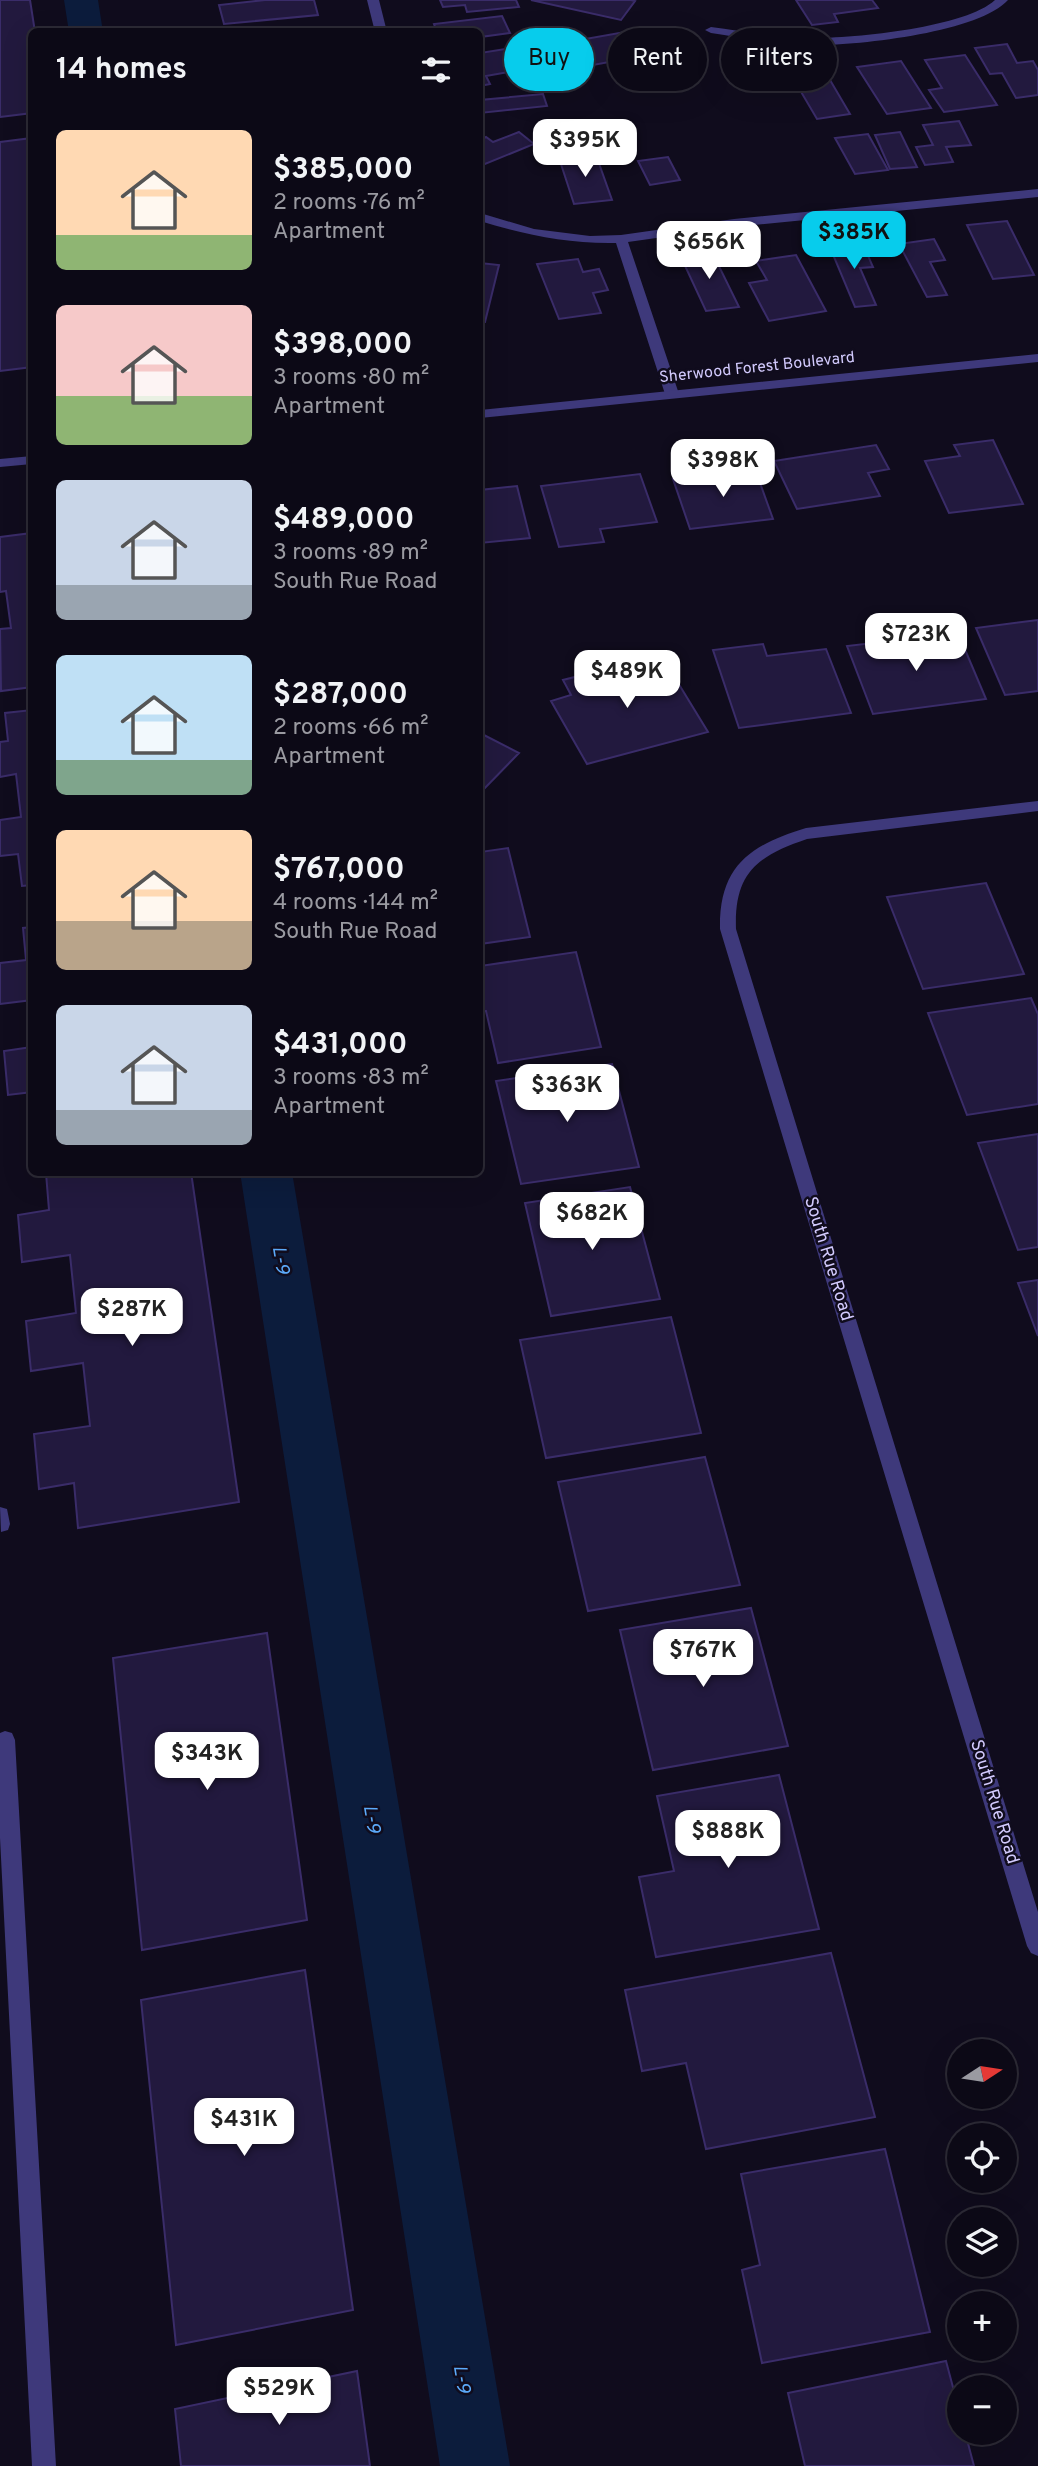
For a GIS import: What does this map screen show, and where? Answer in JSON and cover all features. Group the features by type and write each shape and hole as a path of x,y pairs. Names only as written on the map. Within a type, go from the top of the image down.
{"street":[{"path":"373,0 380,28"},
{"path":"711,30 797,42 908,34 973,18 991,10 1002,0"},
{"path":"483,218 533,233 590,240 621,239 734,223 1038,193"},
{"path":"621,239 672,394"},
{"name":"Sherwood Forest Boulevard","path":"483,414 1038,358"},
{"path":"0,463 28,460"},
{"name":"South Rue Road","path":"1038,806 806,834 776,843 750,859 733,880 726,905 728,929 1038,1946"},
{"path":"0,1515 1,1524"},
{"path":"5,1740 8,1929 44,2466"}],"building":[{"path":"0,0 30,0 34,28 28,28 28,114 0,117"},
{"path":"265,0 314,0 318,15 224,24 219,5"},
{"path":"440,0 516,0 519,7 467,12 465,5 443,7"},
{"path":"531,0 631,0 635,1 621,20"},
{"path":"796,0 872,0 878,8 834,14 838,22 812,25"},
{"path":"502,16 508,28 504,28 504,34 483,37 483,28 436,28 434,24"},
{"path":"608,35 608,62 594,65 594,37"},
{"path":"1007,44 1017,63 1033,61 1038,70 1038,95 1016,98 1002,73 990,74 975,48"},
{"path":"504,49 504,73 486,76 490,84 483,85 483,53"},
{"path":"965,55 997,105 944,112 929,90 942,88 925,60"},
{"path":"901,61 931,108 887,114 857,67"},
{"path":"801,91 836,91 850,114 817,119"},
{"path":"543,94 547,106 483,113 483,100"},
{"path":"959,121 971,145 946,147 953,162 925,165 916,147 933,145 923,125"},
{"path":"519,132 534,144 483,165 483,138 486,137 493,142"},
{"path":"900,132 917,167 890,169 875,135"},
{"path":"868,134 888,170 855,174 835,138"},
{"path":"28,138 28,368 0,371 0,142"},
{"path":"596,155 612,200 574,204 559,158"},
{"path":"668,157 680,180 650,185 638,161"},
{"path":"1007,221 1034,275 993,279 967,225"},
{"path":"934,239 945,260 930,262 947,295 927,297 899,244"},
{"path":"862,242 873,267 860,268 876,305 855,307 829,245"},
{"path":"711,250 739,307 706,311 680,255"},
{"path":"796,255 826,311 769,321 749,283 767,280 756,261"},
{"path":"578,259 583,272 599,269 608,290 593,293 601,313 559,319 537,264"},
{"path":"483,263 499,265 483,322"},
{"path":"993,440 1023,504 949,513 925,461 960,456 954,445"},
{"path":"876,445 889,469 868,473 880,496 797,509 774,461"},
{"path":"755,469 773,519 690,529 673,479"},
{"path":"640,474 657,522 600,529 604,542 559,547 541,486"},
{"path":"517,486 530,538 483,543 483,490"},
{"path":"28,534 28,688 1,691 0,629 11,628 6,591 0,592 0,537"},
{"path":"1038,620 1038,691 1005,695 976,628"},
{"path":"958,633 986,699 873,714 847,646"},
{"path":"763,644 767,656 826,649 851,713 739,728 713,650"},
{"path":"661,655 708,732 587,764 551,701 571,695 563,680"},
{"path":"28,710 28,885 22,886 18,854 0,856 0,820 21,817 16,774 0,777 0,742 8,741 5,713"},
{"path":"483,735 519,753 483,790"},
{"path":"508,848 530,937 483,944 483,852"},
{"path":"986,883 1024,974 923,989 887,897"},
{"path":"28,927 28,1000 0,1004 0,963 26,960 23,928"},
{"path":"576,952 601,1047 498,1063 486,1011 483,1011 483,966"},
{"path":"1031,998 1038,1014 1038,1104 967,1115 928,1013"},
{"path":"28,1048 28,1092 8,1095 4,1051"},
{"path":"612,1064 639,1167 521,1184 496,1081"},
{"path":"1038,1134 1038,1247 1018,1250 978,1143"},
{"path":"46,1176 192,1176 239,1502 78,1528 74,1483 39,1489 34,1434 90,1426 83,1363 31,1371 26,1321 76,1313 70,1255 22,1262 18,1215 49,1210"},
{"path":"630,1187 660,1299 551,1316 525,1203"},
{"path":"1038,1280 1038,1336 1018,1283"},
{"path":"671,1317 701,1433 546,1458 520,1340"},
{"path":"705,1457 740,1585 588,1611 558,1482"},
{"path":"751,1608 788,1746 653,1770 620,1630"},
{"path":"267,1633 307,1920 142,1950 113,1658"},
{"path":"779,1775 819,1929 656,1957 639,1877 674,1871 657,1796"},
{"path":"831,1953 875,2117 706,2149 686,2063 642,2071 625,1990"},
{"path":"305,1970 353,2310 176,2345 141,2000"},
{"path":"885,2149 930,2332 762,2363 742,2270 760,2265 741,2174"},
{"path":"946,2361 950,2375 947,2375 947,2445 968,2445 974,2466 805,2466 788,2393"},
{"path":"357,2371 370,2466 181,2466 175,2409"}],"waterway":[{"name":"L-9","path":"81,0 85,28"},
{"name":"L-9","path":"267,1176 475,2466"}]}
